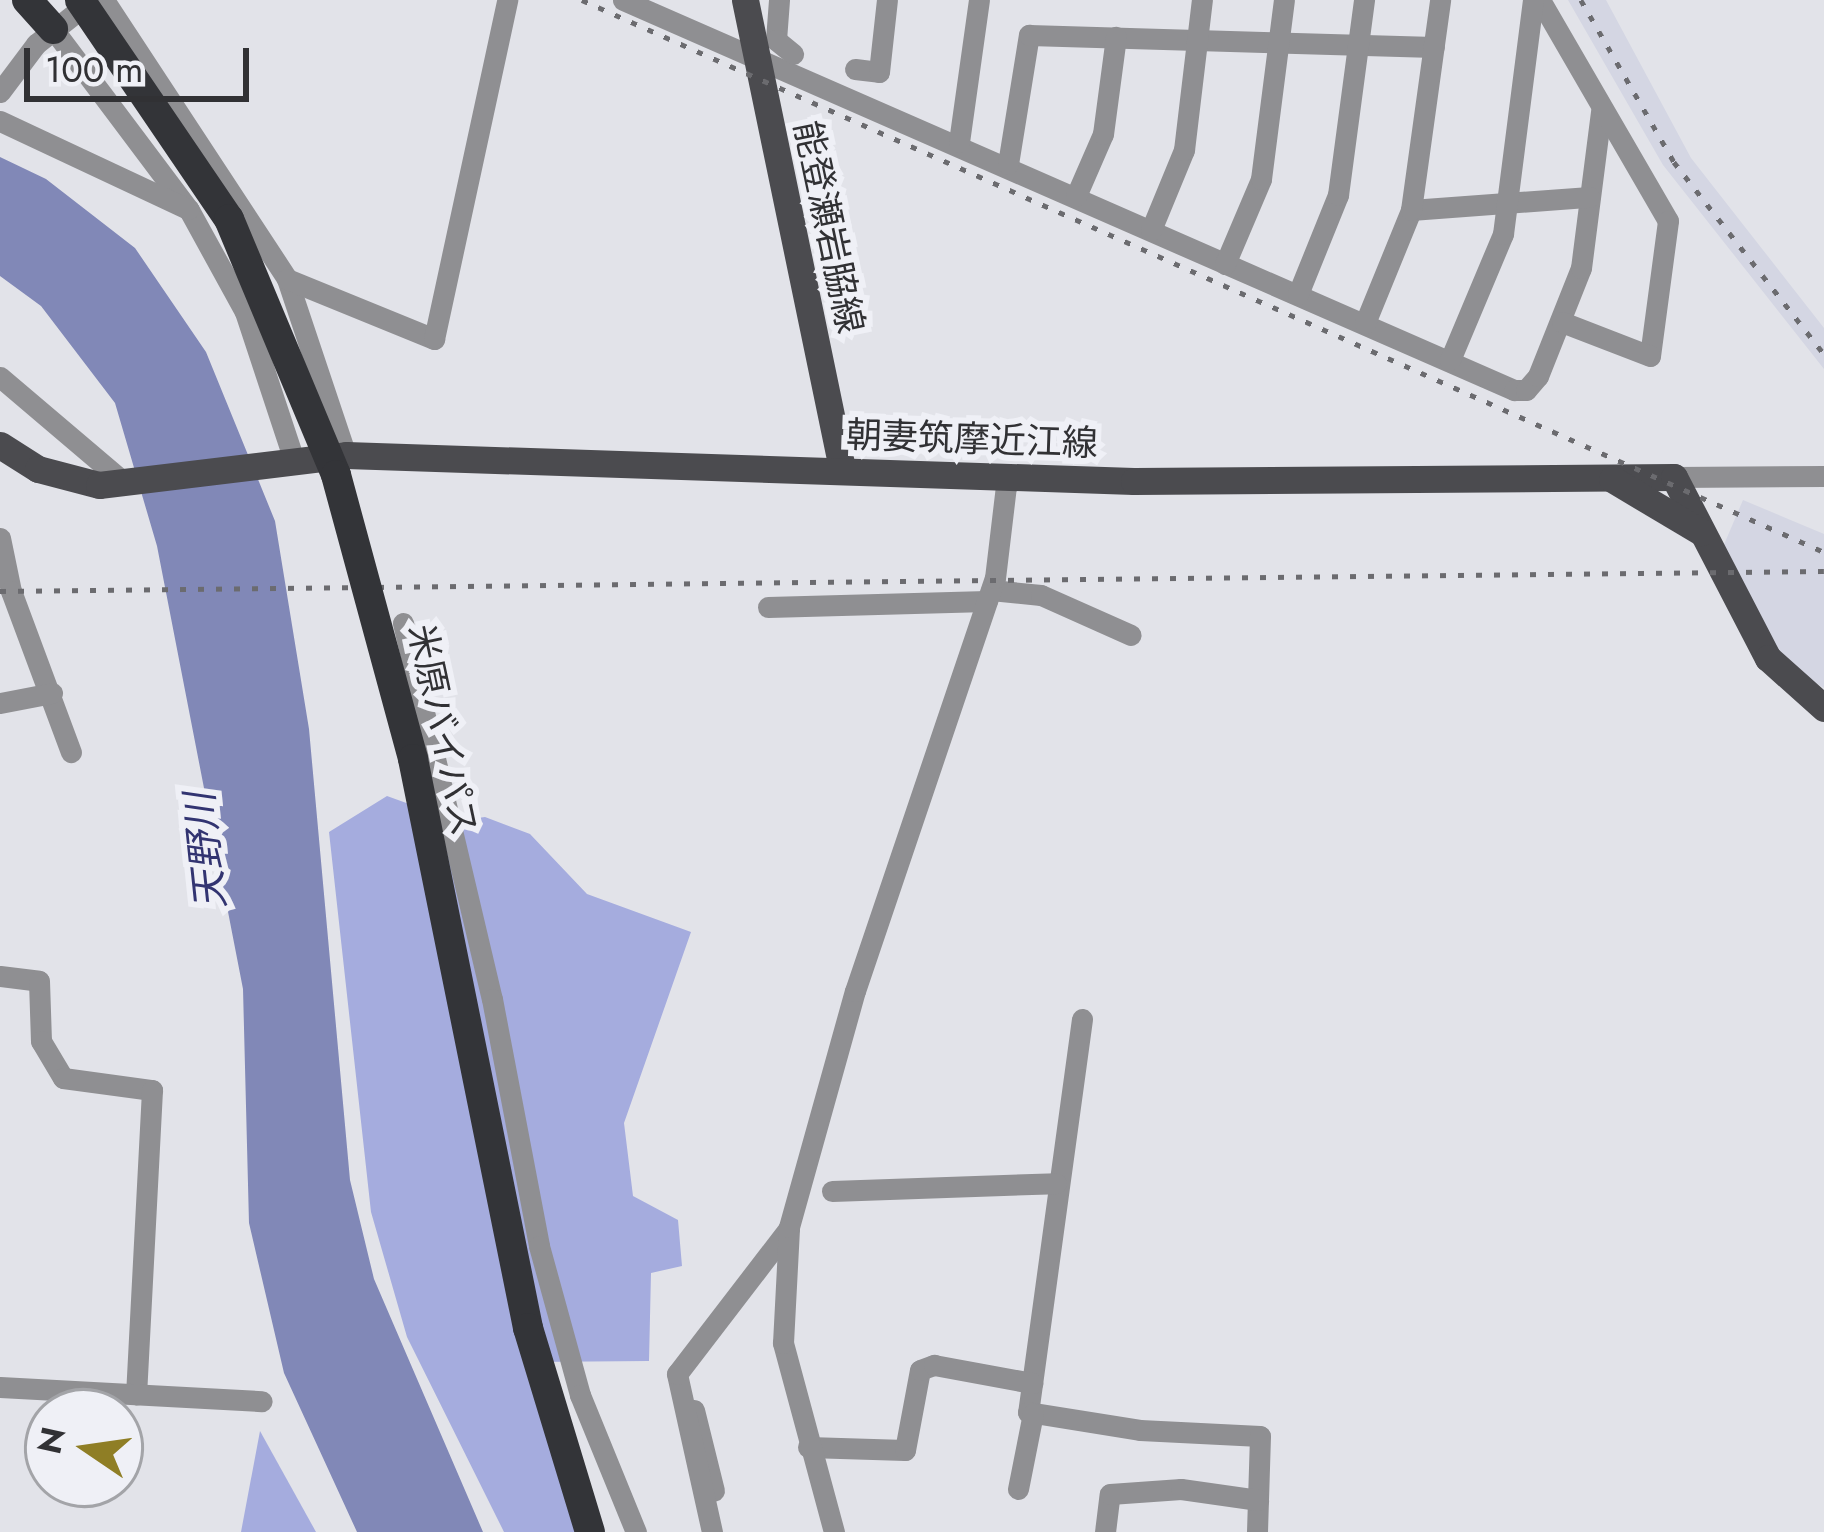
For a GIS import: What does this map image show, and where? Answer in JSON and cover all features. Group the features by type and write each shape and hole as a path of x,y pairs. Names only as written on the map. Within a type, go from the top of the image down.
{"highway":[{"path":"27,0 49,33"},
{"name":"米原バイパス","path":"80,0 229,220 336,475 412,759 528,1328 590,1532"}],"main road":[{"name":"能登瀬岩脇線","path":"745,0 842,469"},
{"name":"朝妻筑摩近江線","path":"0,445 70,480 99,485 126,477 346,455 1007,478 1674,476"},
{"path":"1674,476 1777,671 1824,708"},
{"path":"1611,478 1701,532"}],"street":[{"path":"12,0 49,33 189,210 244,312 283,462"},
{"path":"0,92 49,33 92,0"},
{"path":"104,0 287,279 346,455"},
{"path":"287,279 434,339 507,0"},
{"path":"622,0 1526,390 1562,322 1581,268 1601,111"},
{"path":"779,0 776,40 793,53"},
{"path":"855,69 879,72 887,0"},
{"path":"959,142 980,0"},
{"path":"1151,230 1184,150 1202,0"},
{"path":"1225,264 1262,179 1284,0"},
{"path":"1298,294 1338,195 1364,0"},
{"path":"1365,323 1412,210 1440,0"},
{"path":"1537,0 1668,220 1650,356 1562,322"},
{"path":"1450,360 1503,234 1537,0"},
{"path":"1007,164 1029,35 1434,47"},
{"path":"1076,196 1103,134 1116,37"},
{"path":"0,122 189,210"},
{"path":"1412,210 1590,197"},
{"path":"0,377 126,477"},
{"path":"1674,476 1824,476"},
{"path":"834,1532 783,1343 789,1227 849,1012 989,595 1007,478"},
{"path":"0,538 11,591 71,752"},
{"path":"768,607 1041,595 1131,635"},
{"path":"403,623 492,1000 539,1246 580,1395 636,1532"},
{"path":"0,703 52,693"},
{"path":"0,976 39,981 41,1041 63,1078 152,1090 136,1388"},
{"path":"1018,1489 1033,1413 1032,1383 1056,1183 1082,1019"},
{"path":"832,1191 1056,1183"},
{"path":"712,1532 677,1374 789,1227"},
{"path":"808,1447 905,1450 920,1370 934,1365 1032,1383"},
{"path":"677,1374 688,1386 724,1532"},
{"path":"144,1395 262,1401"},
{"path":"1033,1413 1260,1436 1257,1532"},
{"path":"1105,1532 1110,1494 1181,1490 1258,1500"}],"shaded area":[{"path":"1568,0 1606,0 1691,158 1824,328 1824,369 1663,165"},
{"path":"0,157 46,179 135,248 206,352 275,521 309,729 350,1180 374,1279 483,1532 357,1532 284,1373 249,1223 243,989 157,546 115,403 41,306 0,276"},
{"path":"1743,500 1824,534 1824,688 1788,666 1720,554"},
{"path":"387,796 456,821 485,817 530,834 587,894 691,932 624,1123 633,1196 678,1220 682,1266 651,1273 649,1361 531,1362 578,1532 504,1532 407,1337 371,1212 329,832"},
{"path":"260,1431 316,1532 241,1532"}],"railway":[{"path":"582,0 1824,552"},
{"path":"1581,0 1674,162 1824,354"},
{"path":"0,591 1824,571"}],"water label":[{"name":"天野川","path":"206,851"}]}
